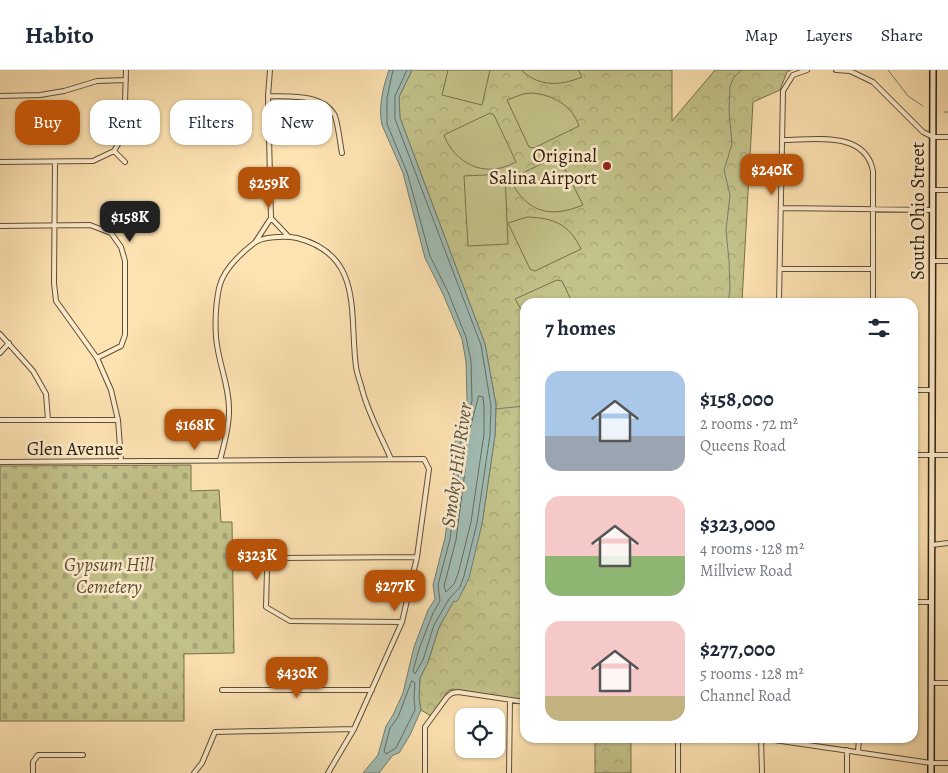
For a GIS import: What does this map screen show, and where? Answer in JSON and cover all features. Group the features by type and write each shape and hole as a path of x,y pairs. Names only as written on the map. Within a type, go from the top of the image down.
{"main road":[{"name":"South Ohio Street","path":"930,773 933,70"}],"street":[{"path":"0,162 94,161 114,151 124,134 126,70"},
{"path":"220,460 230,411 216,338 219,286 229,266 256,241 271,218 268,96 270,70"},
{"path":"779,298 783,91 793,75 808,70"},
{"path":"836,70 850,71 873,82 923,132 932,137 948,137"},
{"path":"0,96 40,95 64,91 97,81 126,80"},
{"path":"268,96 314,99 325,104 334,114 342,152"},
{"path":"782,140 844,141 857,146 872,162 874,171 873,298"},
{"path":"114,151 126,162"},
{"path":"55,162 54,283 56,301 97,358 111,390 118,420 122,461"},
{"path":"932,190 948,190"},
{"path":"781,208 932,210"},
{"path":"271,218 288,236"},
{"path":"0,226 90,225 111,233 121,247 125,261 124,335 120,346 97,358"},
{"path":"256,241 288,236 312,243 324,250 335,260 345,276 351,295 356,367 364,398 391,458"},
{"path":"932,261 948,261"},
{"path":"780,269 873,269"},
{"path":"0,334 33,372 46,394 48,420"},
{"path":"0,353 9,343"},
{"path":"918,390 932,390"},
{"path":"0,420 118,420"},
{"path":"918,455 948,455"},
{"name":"Glen Avenue","path":"0,462 424,459 429,469 417,557"},
{"path":"932,545 948,543"},
{"path":"328,773 354,729 402,622 417,557 280,558 267,570 266,607 290,621 402,622"},
{"path":"918,602 931,602"},
{"path":"931,683 948,683"},
{"path":"222,690 372,690"},
{"path":"425,773 425,727 452,693 458,692 520,701"},
{"path":"509,773 510,700"},
{"path":"194,773 202,763 215,732 354,729"},
{"path":"678,743 678,773"},
{"path":"761,743 762,773"},
{"path":"809,743 930,763 948,763"},
{"path":"858,743 858,752"},
{"path":"846,773 847,750"},
{"path":"33,773 33,762 38,755 83,755"}],"green space":[{"path":"412,70 672,70 672,121 715,70 791,70 787,72 780,90 753,102 742,298 520,298 520,699 452,689 448,691 431,716 421,710 419,698 420,678 428,662 439,627 454,600 464,589 482,524 495,435 496,405 485,344 400,118 399,97"},
{"path":"448,70 490,70 482,105 442,95"},
{"path":"521,70 578,70 582,77 566,82 550,83 535,80"},
{"path":"532,93 547,96 561,102 572,112 579,126 534,148 529,147 507,100"},
{"path":"490,113 494,115 516,162 505,167 485,169 463,160 452,149 444,135"},
{"path":"554,158 561,161 583,205 560,211 549,212 540,210 523,199 516,190 510,179"},
{"path":"505,174 508,244 468,246 464,176"},
{"path":"527,217 545,219 560,224 566,228 581,249 535,271 530,269 508,223"},
{"path":"557,280 562,281 570,298 520,298 520,308 515,299"},
{"name":"Gypsum Hill Cemetery","path":"191,465 191,491 219,490 221,522 232,522 234,653 184,654 184,721 0,721 0,466"},
{"path":"595,743 631,743 631,773 595,773"}],"water":[{"name":"Smoky Hill River","path":"389,70 412,70 399,97 400,118 485,344 496,405 495,435 482,524 469,578 458,600 454,601 439,627 428,662 420,678 419,698 421,710 410,735 399,753 393,755 379,773 363,773 378,755 386,726 403,693 414,647 428,610 435,599 433,585 445,538 454,470 452,462 454,446 467,400 466,362 462,339 425,258 403,173 382,125 382,97"}],"waterway":[{"path":"729,298 729,260 726,231 730,195 724,170 732,144 729,111 730,86 734,77 742,70"},
{"path":"888,70 908,96 923,106"},
{"path":"495,409 520,406"}],"place":[{"name":"Original Salina Airport","path":"607,166"}]}
